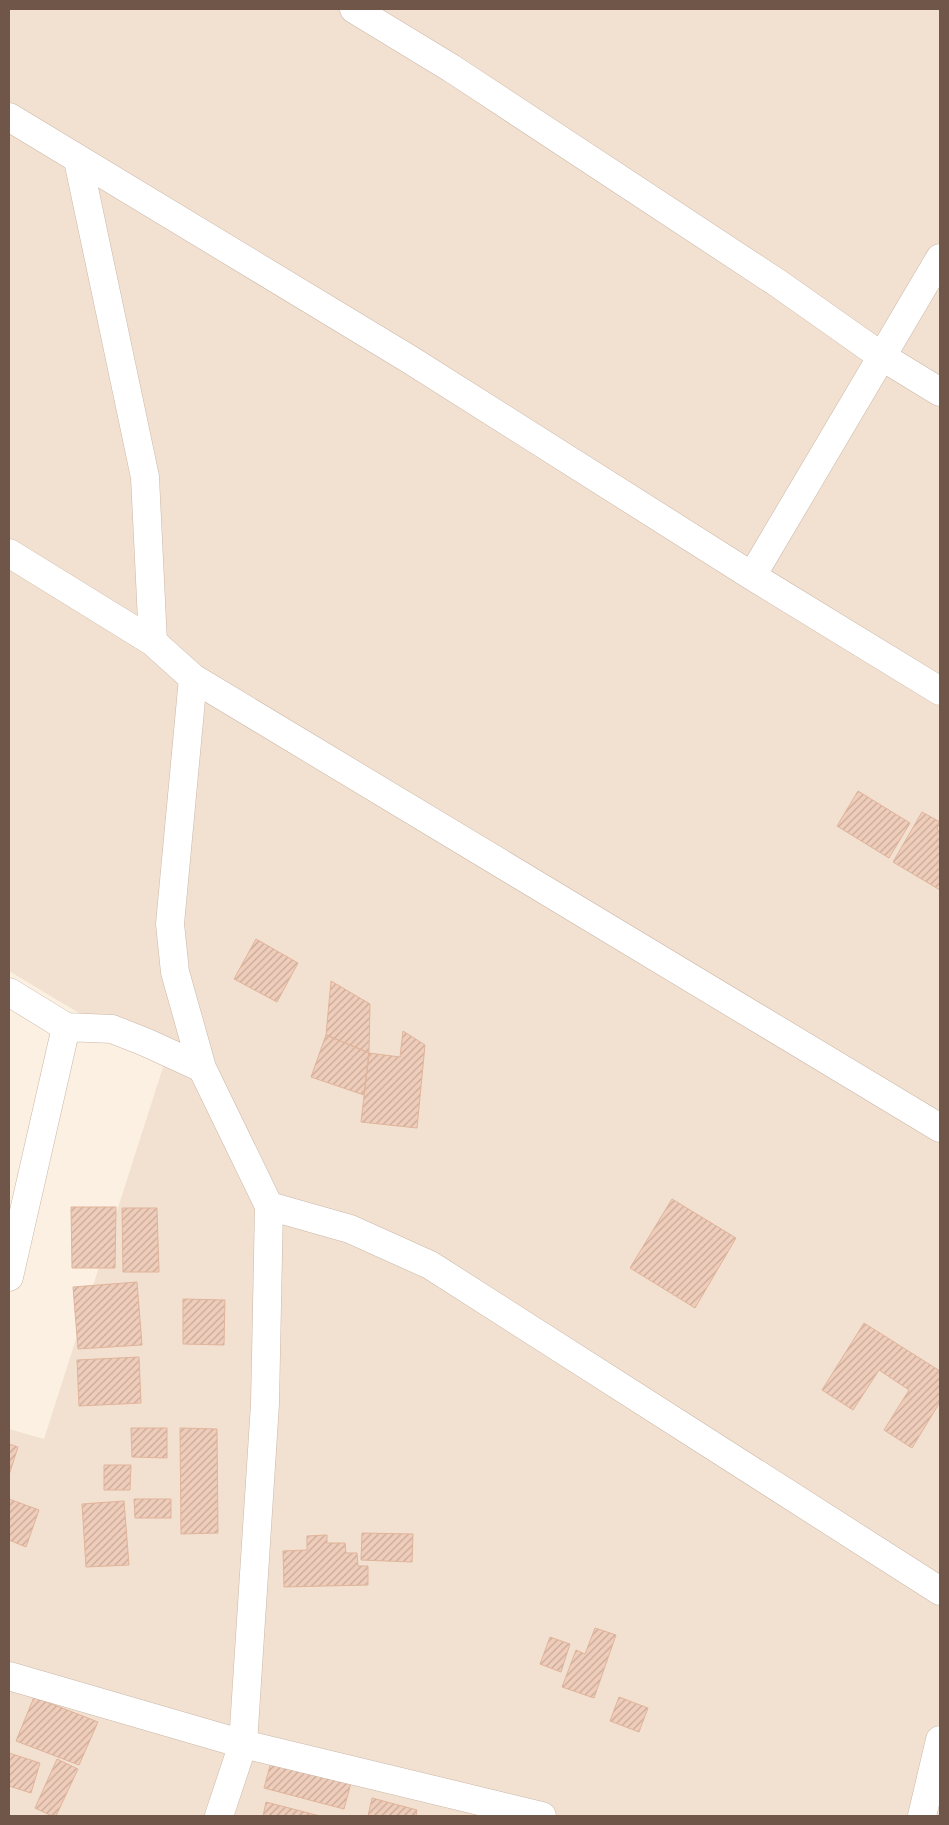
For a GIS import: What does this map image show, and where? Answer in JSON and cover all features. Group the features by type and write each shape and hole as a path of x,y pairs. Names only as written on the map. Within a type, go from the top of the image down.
{"street":[{"path":"354,9 451,68 771,278 881,356 940,392"},
{"path":"9,117 409,359 752,576 940,691"},
{"path":"78,160 145,477 153,642"},
{"path":"752,576 940,258"},
{"path":"9,553 153,642 193,678 940,1128"},
{"path":"193,678 170,924 175,972 202,1068 269,1206 265,1404 243,1744 220,1816"},
{"path":"9,992 66,1027 112,1029 202,1068"},
{"path":"9,1277 66,1027"},
{"path":"269,1206 350,1229 430,1264 940,1591"},
{"path":"9,1676 243,1744 542,1816"},
{"path":"922,1816 940,1740"}],"shaded area":[{"path":"9,9 940,9 940,1816 9,1816 9,1429 44,1439 164,1064 9,971"}],"building":[{"path":"858,791 910,823 889,858 837,826"},
{"path":"922,812 940,822 937,829 940,832 940,890 893,862"},
{"path":"256,939 298,963 277,1002 234,979"},
{"path":"331,981 370,1004 369,1053 326,1035"},
{"path":"403,1031 425,1045 417,1128 361,1122 369,1053 400,1057"},
{"path":"326,1035 369,1053 364,1095 311,1077"},
{"path":"672,1199 736,1238 695,1308 630,1268"},
{"path":"71,1207 116,1207 115,1268 72,1268"},
{"path":"122,1208 157,1208 159,1272 123,1272"},
{"path":"137,1282 142,1345 78,1349 73,1287"},
{"path":"183,1299 225,1300 224,1345 183,1344"},
{"path":"864,1323 940,1371 940,1402 912,1448 884,1430 909,1390 879,1370 853,1410 822,1390"},
{"path":"139,1357 141,1403 79,1406 77,1360"},
{"path":"131,1428 167,1428 167,1458 132,1457"},
{"path":"180,1428 217,1429 218,1533 181,1534"},
{"path":"9,1444 18,1447 9,1475"},
{"path":"104,1465 131,1465 130,1490 104,1490"},
{"path":"9,1499 39,1510 26,1547 9,1540"},
{"path":"134,1499 171,1499 171,1518 135,1518"},
{"path":"124,1501 129,1565 86,1567 82,1504"},
{"path":"362,1533 413,1534 412,1562 361,1560"},
{"path":"327,1535 327,1543 345,1543 346,1553 357,1553 358,1566 368,1566 368,1585 284,1587 283,1551 307,1550 307,1536"},
{"path":"595,1628 616,1635 594,1698 562,1687 576,1650 585,1654"},
{"path":"550,1637 570,1644 561,1672 540,1664"},
{"path":"34,1697 98,1722 79,1765 16,1741"},
{"path":"619,1697 648,1708 639,1732 610,1721"},
{"path":"9,1753 40,1763 31,1793 9,1786"},
{"path":"57,1759 78,1769 56,1816 52,1816 35,1808"},
{"path":"271,1762 351,1783 344,1809 264,1788"},
{"path":"372,1798 417,1810 416,1816 368,1816"},
{"path":"266,1802 320,1816 263,1816"}]}
